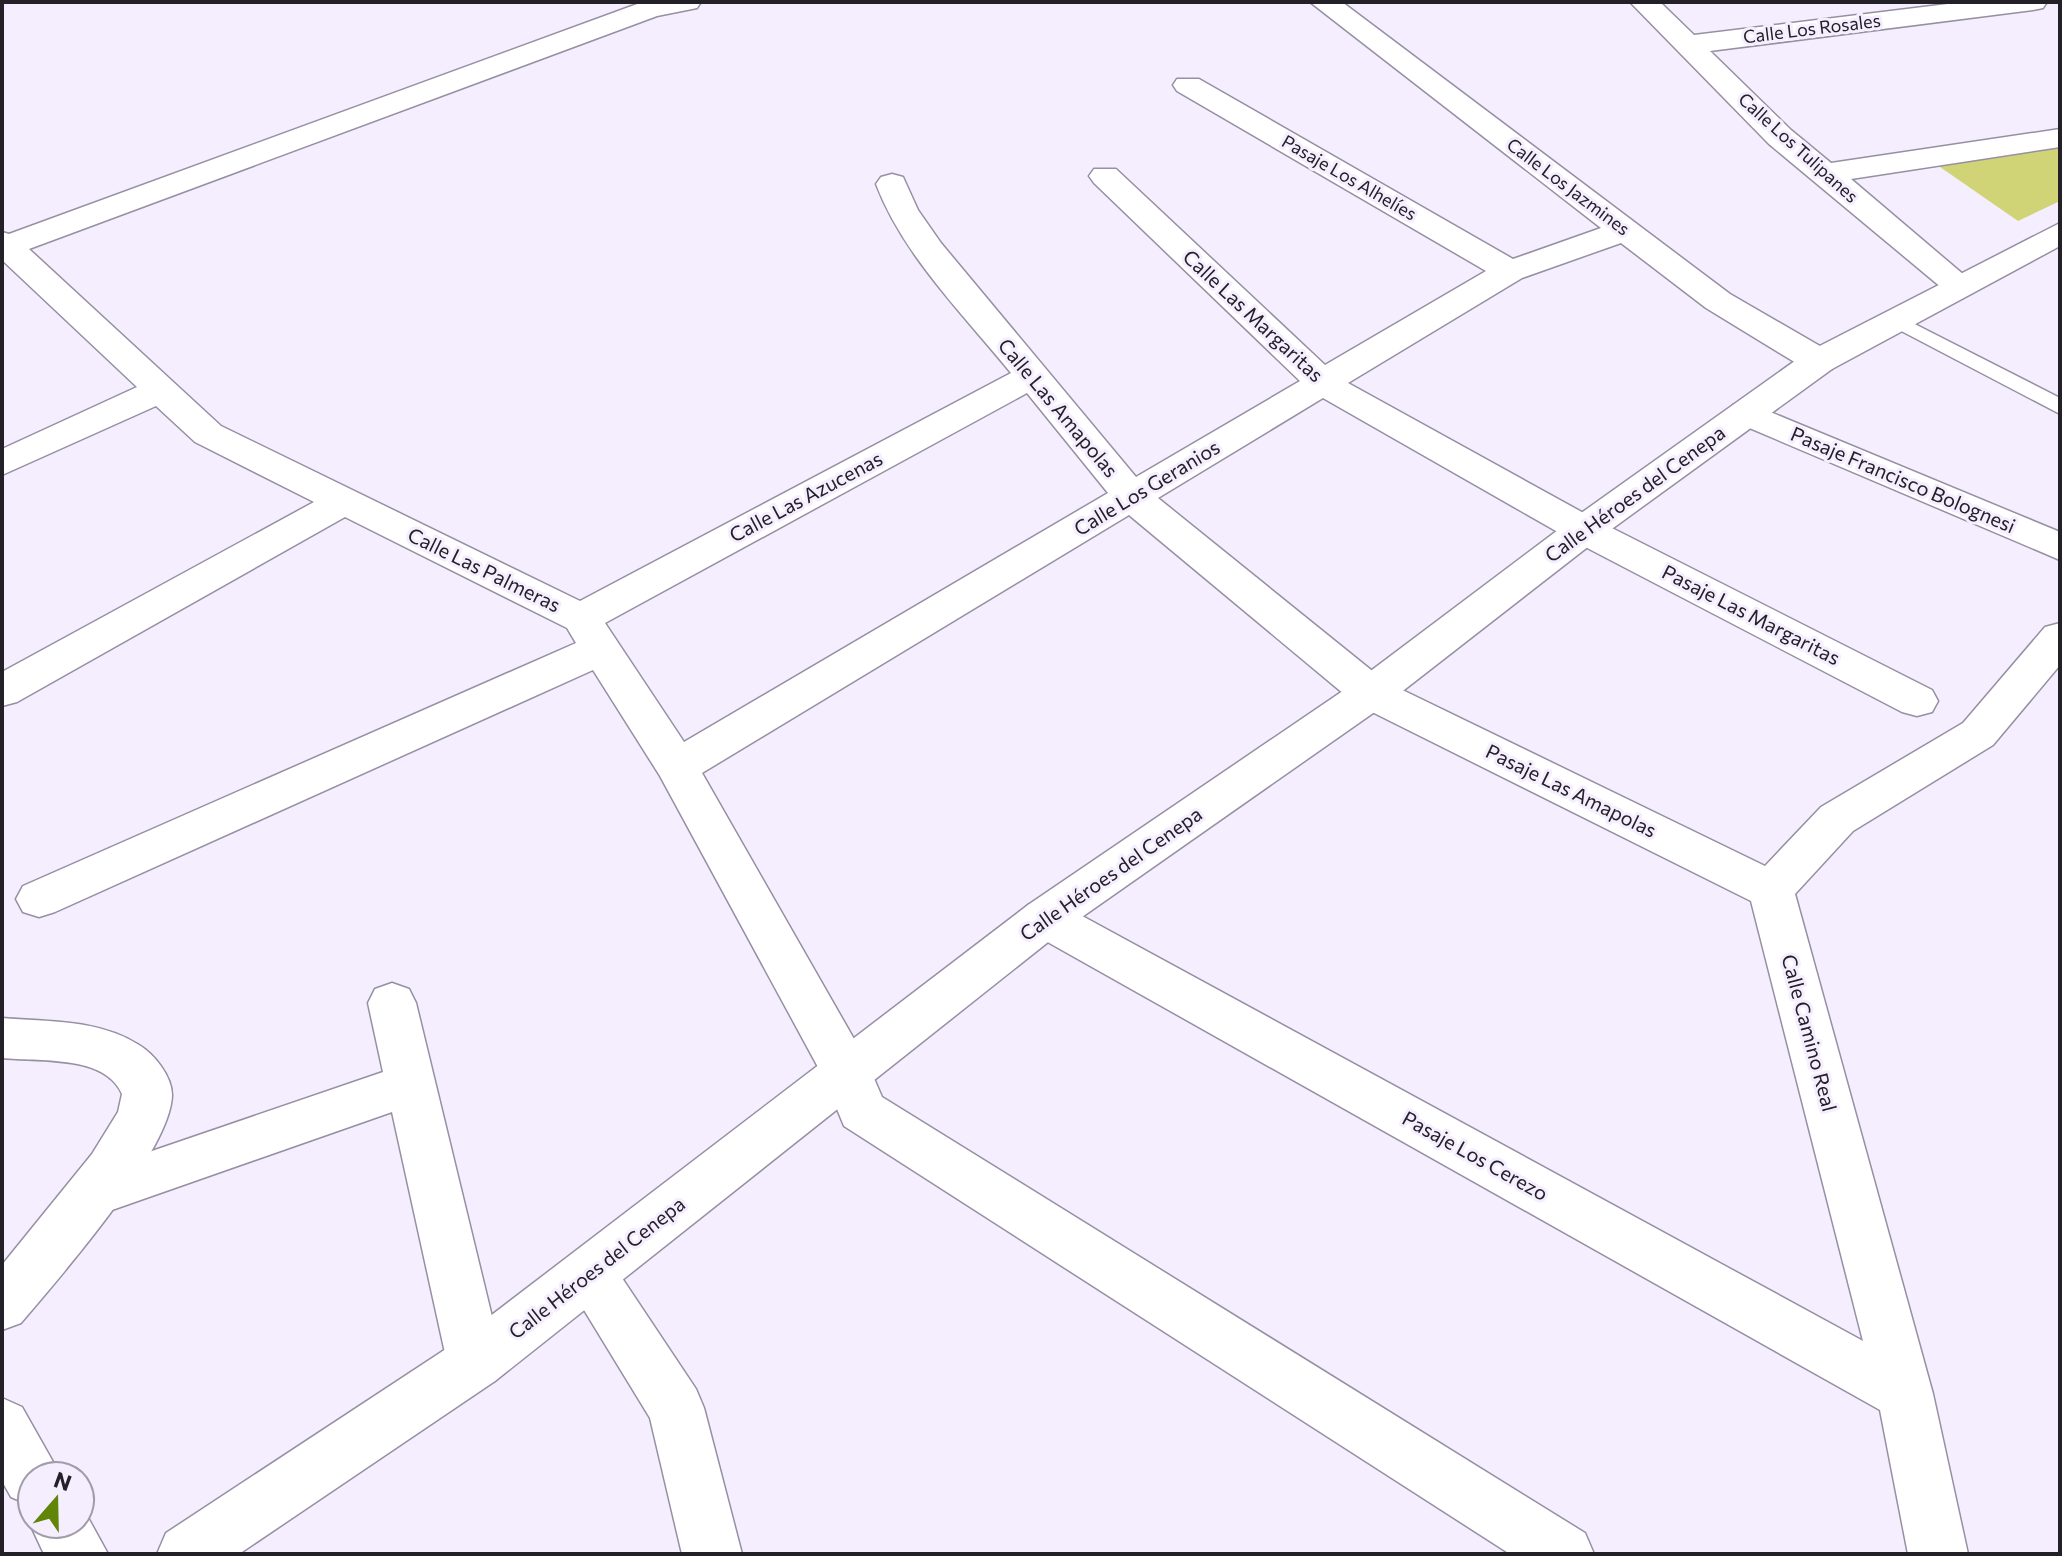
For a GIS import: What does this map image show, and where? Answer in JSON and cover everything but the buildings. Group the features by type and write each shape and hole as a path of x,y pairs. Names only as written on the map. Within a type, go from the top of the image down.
{"street":[{"path":"4,246 650,9 687,2"},
{"name":"Calle Los Jazmines","path":"1324,2 1718,301 1819,361"},
{"name":"Calle Los Tulipanes","path":"1644,2 1780,137 1960,286"},
{"name":"Calle Los Rosales","path":"1687,45 2033,2"},
{"path":"2052,2 2060,8"},
{"name":"Pasaje Los Alhelíes","path":"1188,85 1510,271"},
{"path":"1824,174 2060,138"},
{"name":"Calle Las Margaritas","path":"1105,176 1324,384 1584,530"},
{"name":"Calle Las Amapolas","path":"892,184 902,210 929,250 1030,377 1132,497 1371,693"},
{"name":"Calle Los Geranios","path":"677,767 1510,271 1626,230"},
{"name":"Calle Héroes del Cenepa","path":"187,1554 475,1362 848,1075 1045,918 1371,693 1584,530 1819,361 1960,286 2054,242"},
{"name":"Calle Las Palmeras","path":"4,246 208,434 345,501 591,633"},
{"name":"Calle Las Azucenas","path":"39,899 591,633 1030,377"},
{"path":"2,463 161,390"},
{"name":"Pasaje Francisco Bolognesi","path":"1746,413 2060,547"},
{"path":"2,691 345,501"},
{"name":"Pasaje Las Margaritas","path":"1584,530 1917,701"},
{"path":"591,633 677,767 848,1075 862,1111 1564,1554"},
{"path":"1771,890 1837,819 1978,734 2060,637"},
{"name":"Pasaje Las Amapolas","path":"1371,693 1771,890"},
{"name":"Calle Camino Real","path":"1771,890 1905,1394 1938,1554"},
{"name":"Pasaje Los Cerezo","path":"1045,918 1905,1394"},
{"path":"392,1003 475,1362"},
{"path":"2,1038 94,1049 117,1057 143,1079 148,1095 138,1127 92,1194 2,1305"},
{"path":"92,1194 410,1084"},
{"path":"589,1274 676,1408 712,1554"},
{"path":"2,1426 22,1460"}],"lane":[{"path":"1895,320 2060,407"}],"green space":[{"path":"2060,138 2060,201 2018,221 1927,158"}]}
